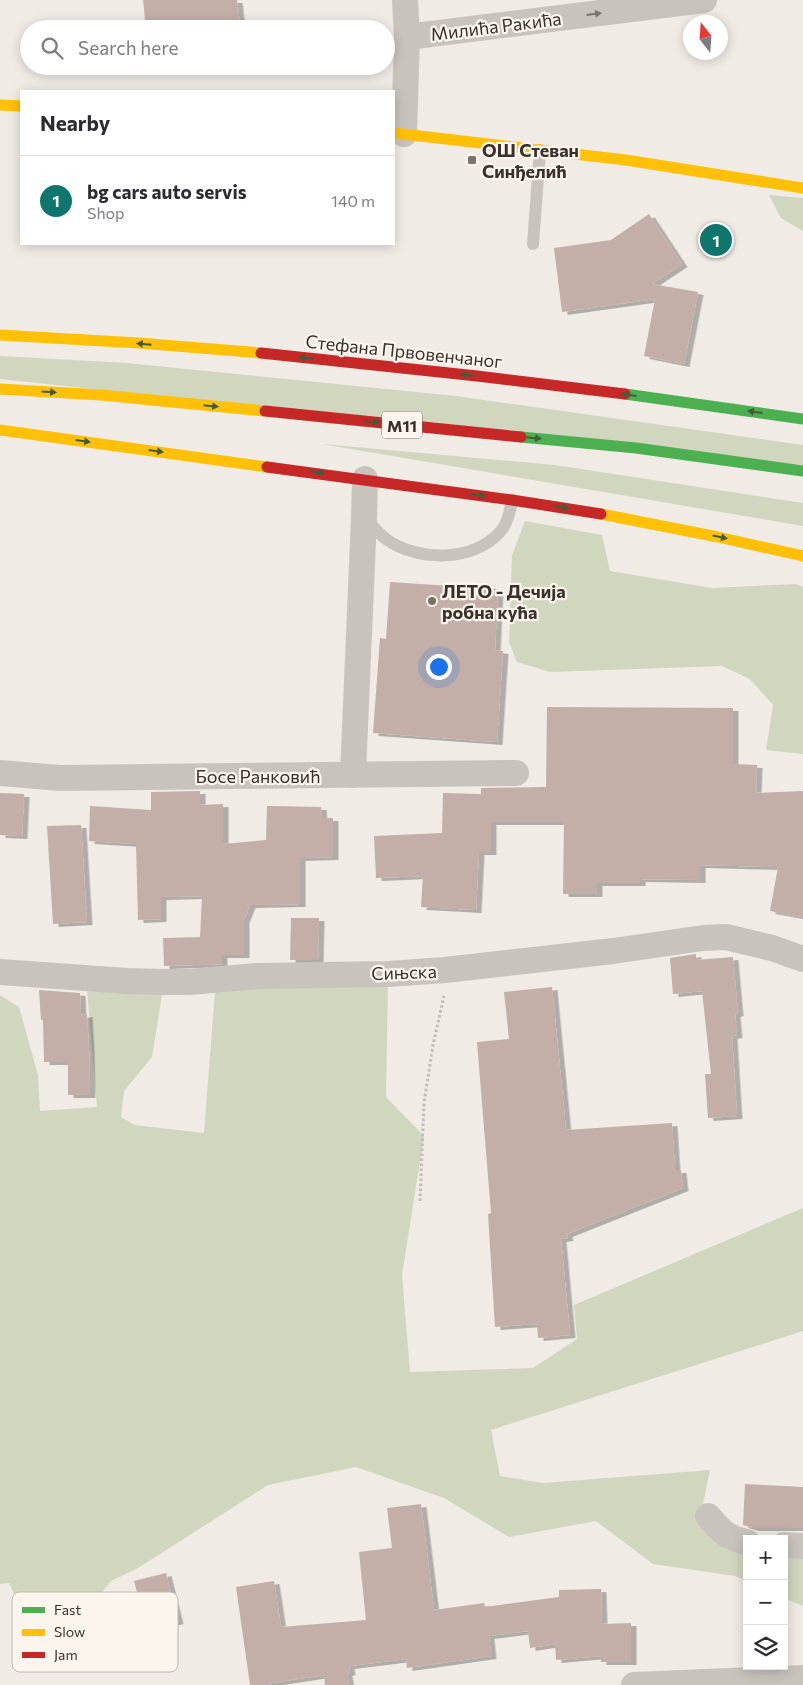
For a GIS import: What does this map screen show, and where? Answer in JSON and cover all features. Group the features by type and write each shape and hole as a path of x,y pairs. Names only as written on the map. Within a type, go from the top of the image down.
{"main road":[{"path":"0,105 20,106"},
{"path":"399,133 626,160 803,188"},
{"name":"Стефана Првовенчаног","path":"0,335 139,343 279,355 678,401 803,419"},
{"name":"M11","path":"0,389 101,395 626,447 803,471"},
{"path":"0,430 512,500 606,515 803,556"}],"street":[{"name":"Милића Ракића","path":"399,133 407,37 405,0"},
{"name":"Милића Ракића","path":"407,37 704,0"},
{"path":"353,776 365,479"},
{"name":"Босе Ранковић","path":"0,773 60,778 516,773"},
{"name":"Сињска","path":"0,972 164,982 188,982 258,976 388,974 445,970 726,936 765,946 803,959"},
{"path":"708,1516 722,1532 734,1539 743,1541"},
{"path":"788,1545 803,1546"},
{"path":"634,1685 803,1678"}],"lane":[{"path":"533,244 540,150"},
{"path":"364,517 387,539 418,552 440,556 464,553 483,546 501,531 508,518 512,500"}],"path":[{"path":"420,1200 424,1103 433,1045 444,998 445,970"}],"green space":[{"path":"769,195 803,198 803,231 781,218"},
{"path":"0,356 127,363 456,396 803,445 803,466 0,379"},
{"path":"322,444 555,465 803,503 803,526"},
{"path":"525,521 602,535 610,571 712,588 796,584 803,587 803,754 766,750 773,705 750,679 722,666 550,672 517,662 509,642 512,555"},
{"path":"388,974 386,1097 424,1136 402,1275 410,1372 533,1368 577,1339 574,1305 803,1208 803,1331 491,1430 500,1476 543,1483 710,1470 699,1523 743,1540 743,1579 735,1576 653,1564 596,1521 509,1537 444,1498 356,1467 268,1485 138,1568 111,1581 102,1592 13,1592 9,1583 0,1584 0,995 19,1007 38,1075 40,1111 97,1107 86,978 164,982 152,1057 124,1091 121,1117 134,1125 204,1133 216,978"},
{"path":"788,1548 803,1550 803,1606 788,1600"}],"building":[{"path":"143,0 237,0 240,20 145,20"},
{"path":"649,214 682,264 652,284 698,292 684,364 644,356 655,299 562,312 554,248 611,240"},
{"path":"390,582 498,589 495,650 503,651 497,742 373,733 380,638 386,639"},
{"path":"547,707 733,708 733,764 757,765 756,793 803,791 803,917 770,911 778,867 700,865 700,880 640,879 640,883 597,883 597,894 563,894 564,822 491,822 491,852 479,852 476,910 421,907 423,876 376,878 374,836 442,833 443,793 481,794 481,788 546,787"},
{"path":"200,791 200,805 223,804 223,844 266,840 267,806 321,807 322,818 333,818 333,857 300,858 300,904 250,905 244,920 244,955 222,955 222,964 164,966 163,938 200,937 202,896 161,897 161,919 138,920 136,844 89,841 90,806 151,810 151,792"},
{"path":"0,793 24,794 22,836 0,835"},
{"path":"81,825 87,922 53,924 47,826"},
{"path":"291,918 319,918 318,960 290,960"},
{"path":"696,954 696,960 733,957 738,1013 735,1014 737,1035 732,1036 737,1116 708,1118 705,1074 711,1074 702,991 673,994 670,958"},
{"path":"552,987 566,1130 672,1123 675,1170 681,1170 683,1188 567,1234 568,1238 561,1239 570,1335 538,1338 537,1324 495,1327 488,1214 491,1213 477,1042 509,1039 504,992"},
{"path":"39,990 80,993 81,1015 87,1014 90,1095 68,1095 68,1062 44,1062 43,1020 41,1020"},
{"path":"745,1484 803,1487 803,1528 753,1528 743,1525"},
{"path":"421,1504 434,1610 484,1603 485,1607 559,1597 559,1590 601,1589 602,1624 631,1623 631,1662 601,1662 601,1656 556,1660 555,1644 530,1648 528,1631 489,1636 491,1656 407,1668 406,1659 349,1666 350,1672 347,1673 349,1685 325,1685 324,1675 250,1685 236,1587 274,1581 281,1627 366,1620 359,1552 392,1548 387,1508"},
{"path":"166,1573 171,1592 137,1592 134,1581"}],"traffic: fast":[{"path":"625,394 803,419"},
{"path":"521,437 636,448 803,471"}],"traffic: slow":[{"path":"0,105 20,106"},
{"path":"395,133 626,160 803,188"},
{"path":"0,335 139,343 261,353"},
{"path":"0,389 101,395 265,411"},
{"path":"0,430 267,467"},
{"path":"601,514 803,556"}],"traffic: jam":[{"path":"261,353 625,394"},
{"path":"265,411 521,437"},
{"path":"267,467 601,514"}],"place":[{"name":"ОШ Стеван Синђелић","path":"472,160"},
{"name":"bg cars auto servis","path":"716,240"},
{"name":"ЛЕТО - Дечија робна кућа","path":"432,601"}]}
